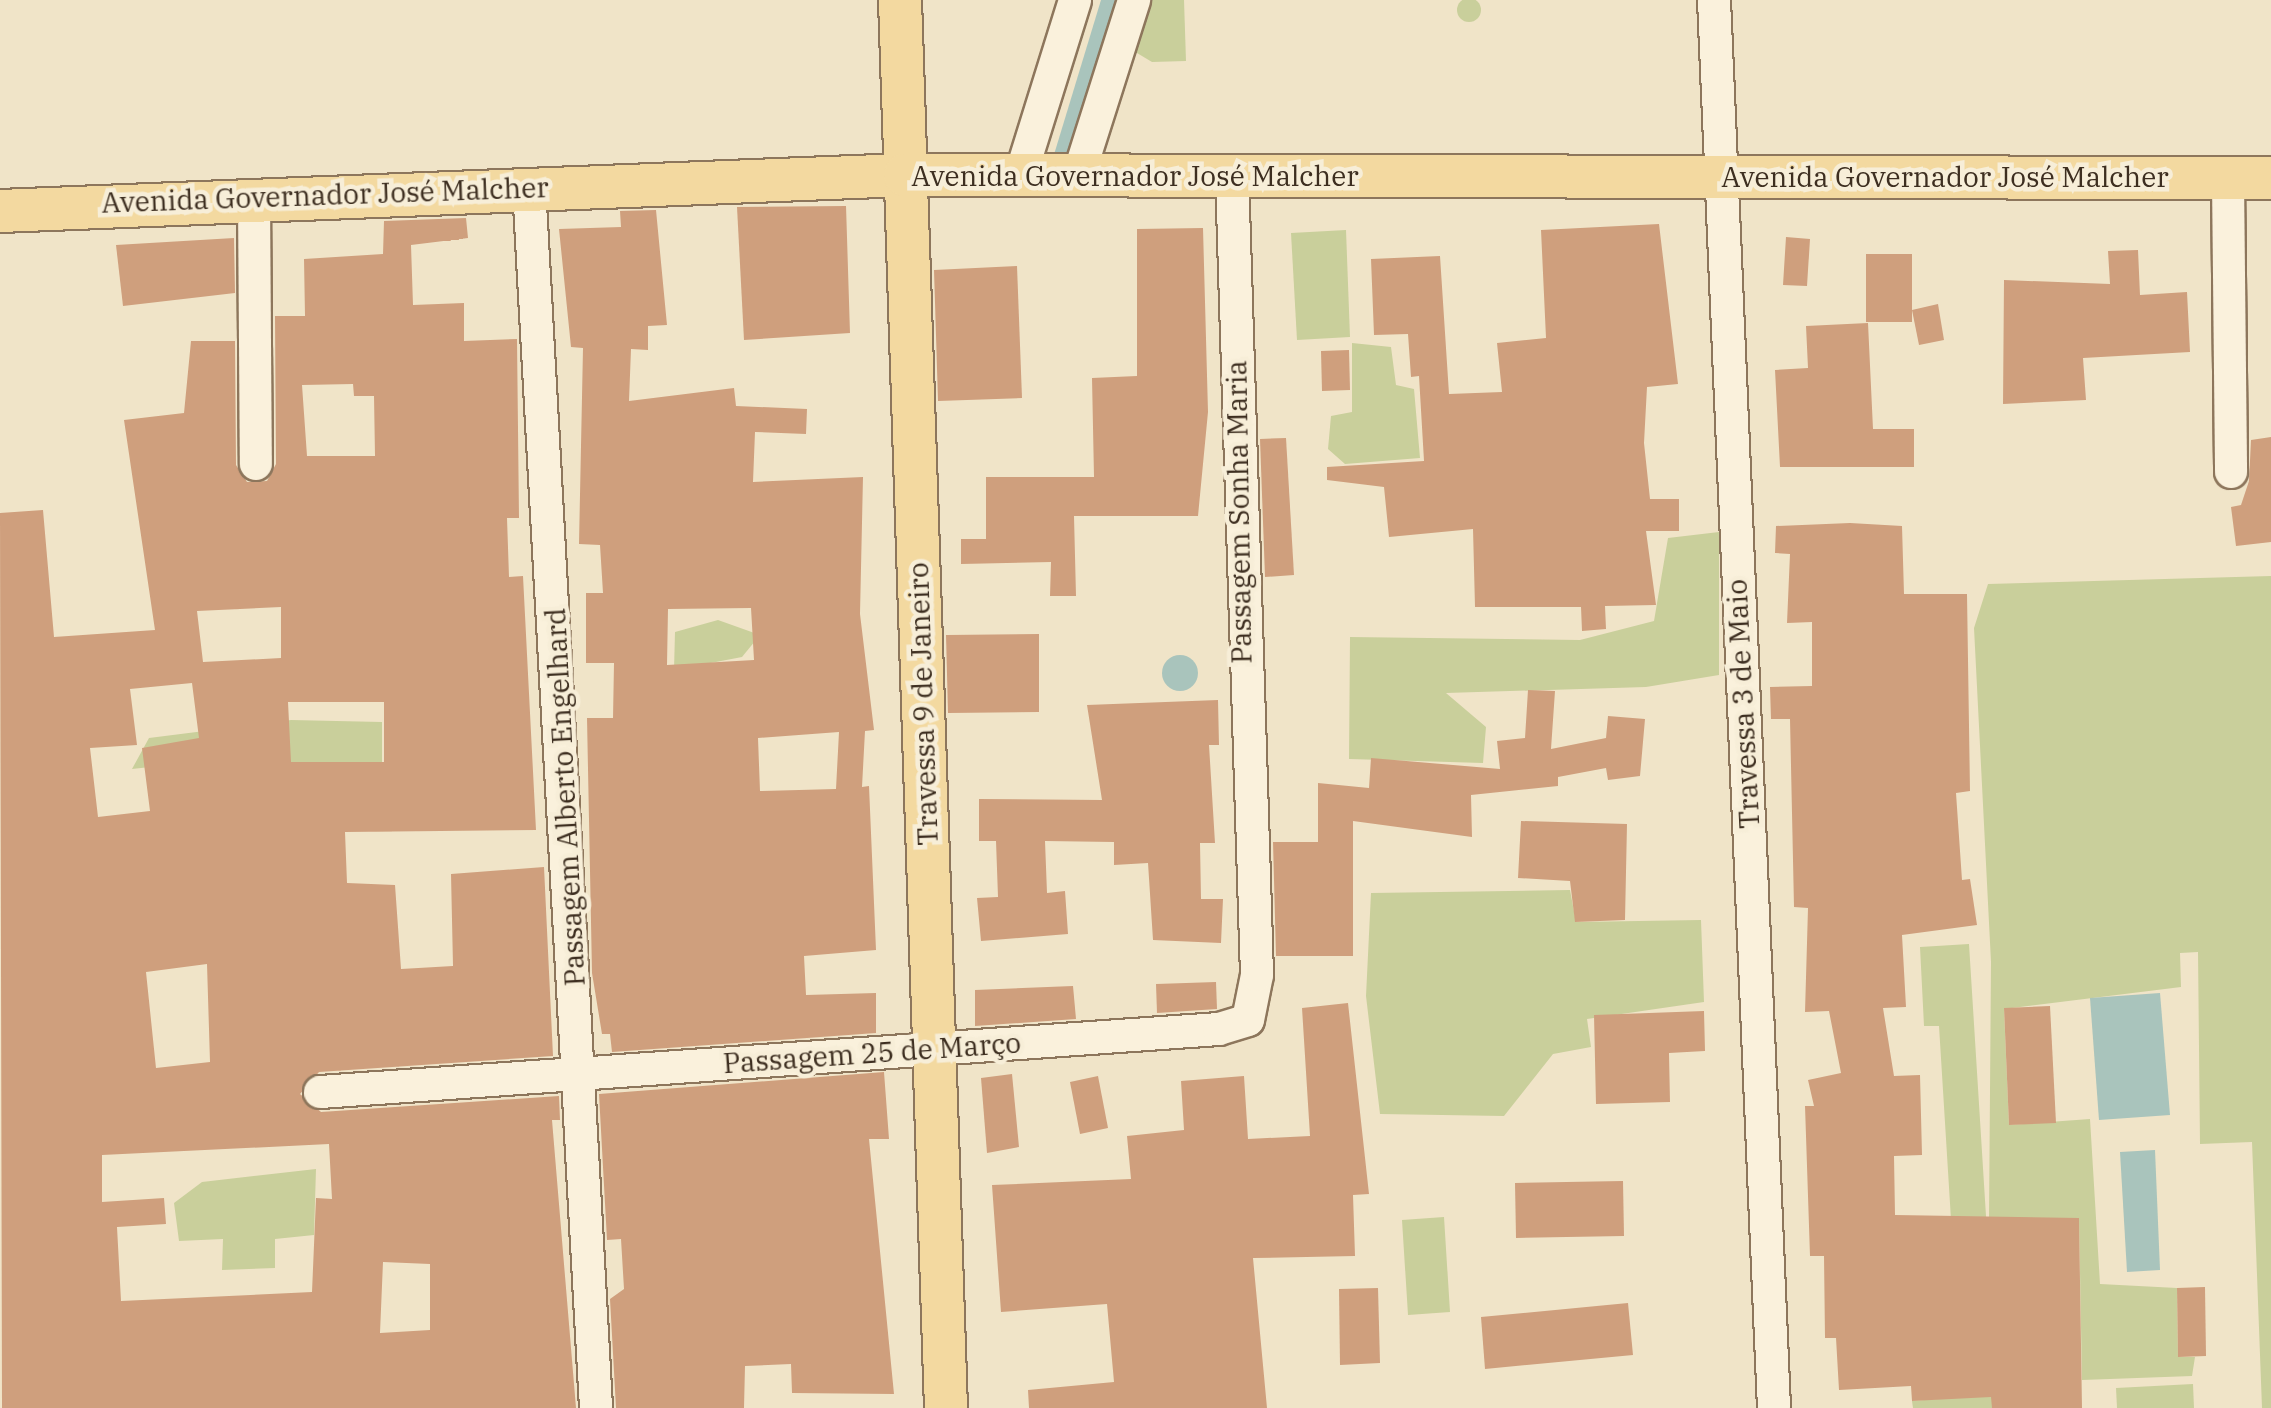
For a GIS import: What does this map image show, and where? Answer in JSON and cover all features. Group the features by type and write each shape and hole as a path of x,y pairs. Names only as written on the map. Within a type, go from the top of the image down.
{"main road":[{"name":"Travessa 9 de Janeiro","path":"900,0 946,1408"},
{"name":"Avenida Governador José Malcher","path":"0,211 529,186 906,174 2271,178"}],"street":[{"path":"1020,177 1075,0"},
{"path":"1078,177 1134,0"},
{"name":"Travessa 3 de Maio","path":"1714,0 1774,1408"},
{"name":"Passagem Sonha Maria","path":"1232,177 1247,848"},
{"path":"2228,179 2231,472"},
{"name":"Passagem Alberto Engelhard","path":"529,186 582,1076 596,1408"},
{"path":"254,199 256,464"},
{"name":"Passagem 25 de Março","path":"320,1092 582,1076 1240,1025 1255,1006 1247,848"}],"green space":[{"path":"1469,-2 1478,1 1478,19 1469,22 1460,19 1457,10 1460,1"},
{"path":"1148,0 1184,0 1186,61 1152,62 1127,47"},
{"path":"1346,230 1350,337 1297,340 1291,233"},
{"path":"1352,343 1391,347 1396,385 1414,389 1420,458 1345,464 1328,449 1331,416 1352,412"},
{"path":"1719,532 1719,675 1646,687 1446,693 1486,727 1483,763 1349,759 1350,637 1580,640 1654,621 1668,538"},
{"path":"2271,576 2271,1408 2262,1408 2252,1142 2200,1144 2198,952 2180,953 2181,987 2004,1009 2009,1125 2090,1119 2100,1284 2177,1288 2178,1357 2195,1357 2192,1376 2082,1380 2079,1219 1989,1220 1991,962 1974,628 1988,584"},
{"path":"718,620 760,635 742,657 674,670 675,632"},
{"path":"291,720 382,722 382,779 290,782 277,753 132,769 149,738"},
{"path":"1570,890 1576,922 1701,920 1704,1002 1587,1019 1591,1047 1553,1054 1504,1116 1380,1114 1366,996 1371,893"},
{"path":"1969,944 1998,1408 1913,1408 1912,1401 1962,1397 1939,1026 1924,1026 1920,947"},
{"path":"316,1169 314,1235 275,1239 275,1268 222,1270 223,1239 179,1241 174,1203 202,1182"},
{"path":"1444,1217 1450,1312 1408,1315 1402,1220"},
{"path":"2193,1384 2194,1408 2117,1408 2116,1388"}],"water":[{"path":"1101,0 1129,0 1078,172 1049,171"},
{"path":"1180,655 1193,660 1198,673 1193,686 1180,691 1167,686 1162,673 1167,660"},
{"path":"2160,993 2170,1115 2099,1120 2090,998"},
{"path":"2155,1150 2160,1270 2127,1272 2120,1152"}],"building":[{"path":"846,206 850,333 744,340 737,207"},
{"path":"656,210 667,325 648,326 648,350 631,349 629,401 734,388 736,406 807,409 806,434 755,432 753,482 863,477 860,614 874,730 865,731 862,787 869,786 876,950 804,956 806,995 876,993 876,1033 612,1052 610,1034 602,1034 592,973 587,718 613,718 614,663 586,663 586,593 603,593 600,545 579,544 583,348 571,347 559,229 621,227 620,211","holes":["751,608 754,660 667,665 668,609","839,732 836,789 760,791 758,738"]},
{"path":"466,218 468,238 411,245 413,305 464,303 464,341 517,339 519,518 507,518 509,577 523,576 536,830 345,832 347,883 395,885 401,969 453,966 451,874 544,867 553,1056 319,1072 300,1094 321,1112 559,1096 560,1120 552,1120 576,1408 2,1408 0,513 43,510 54,637 155,630 124,420 184,413 191,341 235,341 236,465 247,482 267,481 276,464 275,316 305,316 304,259 383,254 384,221","holes":["353,384 354,396 374,396 375,456 307,456 302,385","281,607 281,658 203,662 197,611","192,683 199,738 142,748 150,811 98,817 90,748 137,745 130,689","288,702 384,702 384,762 291,762","207,964 210,1062 156,1068 146,972","329,1144 332,1199 316,1198 312,1292 121,1301 117,1227 166,1224 164,1198 102,1202 102,1155","383,1262 430,1264 430,1330 380,1333"]},
{"path":"1659,224 1678,384 1647,387 1644,443 1650,499 1679,499 1679,531 1646,531 1656,605 1605,606 1606,629 1582,631 1581,607 1475,607 1473,529 1389,537 1384,487 1327,480 1327,467 1424,461 1419,376 1411,377 1408,334 1374,335 1371,259 1440,256 1449,394 1502,392 1497,343 1546,338 1541,230"},
{"path":"1203,228 1208,412 1198,516 1074,516 1076,596 1050,596 1051,562 961,564 961,539 986,539 986,477 1094,477 1092,378 1137,376 1137,229"},
{"path":"1786,237 1810,239 1807,286 1783,285"},
{"path":"234,238 235,293 123,306 116,245"},
{"path":"2138,250 2140,295 2187,292 2190,352 2083,358 2086,400 2003,404 2004,280 2110,284 2108,251"},
{"path":"1866,254 1912,254 1912,322 1866,322"},
{"path":"1017,266 1022,398 938,401 934,270"},
{"path":"1938,304 1944,340 1919,345 1912,310"},
{"path":"1868,323 1873,429 1914,429 1914,467 1780,467 1775,370 1808,368 1806,326"},
{"path":"1349,350 1350,390 1322,391 1321,351"},
{"path":"2271,437 2271,542 2236,546 2231,507 2241,505 2249,481 2251,440"},
{"path":"1286,438 1294,575 1265,577 1260,439"},
{"path":"1776,526 1902,526 1904,594 1967,594 1970,791 1956,793 1962,880 1970,879 1977,925 1902,935 1906,1007 1883,1008 1894,1076 1920,1075 1922,1155 1894,1156 1895,1215 2079,1218 2082,1408 1992,1408 1991,1397 1912,1401 1911,1386 1839,1390 1836,1338 1825,1338 1824,1256 1810,1256 1805,1106 1814,1106 1808,1080 1841,1073 1829,1011 1805,1012 1808,908 1794,907 1790,719 1771,719 1770,687 1812,686 1812,622 1787,623 1790,554 1775,553"},
{"path":"1039,634 1039,712 948,713 946,635"},
{"path":"1528,690 1555,691 1551,749 1606,738 1608,716 1645,719 1640,776 1608,780 1606,768 1558,777 1558,786 1471,795 1472,837 1353,821 1353,956 1276,956 1273,842 1318,842 1318,783 1369,788 1371,758 1500,769 1497,741 1525,738"},
{"path":"1218,700 1219,745 1209,745 1215,843 1200,843 1201,899 1223,899 1221,943 1153,940 1148,863 1114,865 1114,842 1045,841 1047,893 1065,891 1068,934 981,941 977,898 998,897 996,841 979,841 979,799 1102,800 1087,705"},
{"path":"1521,821 1627,824 1625,920 1575,922 1570,881 1518,878"},
{"path":"1216,982 1217,1009 1157,1013 1156,984"},
{"path":"1073,986 1076,1019 975,1026 975,990"},
{"path":"1348,1003 1369,1194 1353,1195 1355,1256 1253,1258 1267,1408 1029,1408 1028,1390 1114,1382 1107,1304 1001,1312 992,1185 1131,1179 1127,1136 1184,1130 1181,1081 1244,1076 1248,1139 1310,1136 1302,1008"},
{"path":"2050,1006 2056,1123 2009,1125 2004,1008"},
{"path":"1704,1011 1705,1051 1669,1053 1670,1102 1596,1104 1594,1015"},
{"path":"884,1072 889,1139 869,1139 894,1394 792,1393 791,1364 745,1366 744,1408 616,1408 610,1299 624,1289 621,1239 607,1240 599,1094"},
{"path":"1012,1074 1019,1147 987,1153 981,1078"},
{"path":"1098,1076 1108,1128 1080,1134 1070,1082"},
{"path":"1623,1181 1624,1236 1516,1238 1515,1183"},
{"path":"2205,1287 2206,1356 2178,1357 2177,1288"},
{"path":"1378,1288 1380,1363 1340,1365 1339,1289"},
{"path":"1628,1303 1633,1355 1485,1369 1481,1317"}]}
